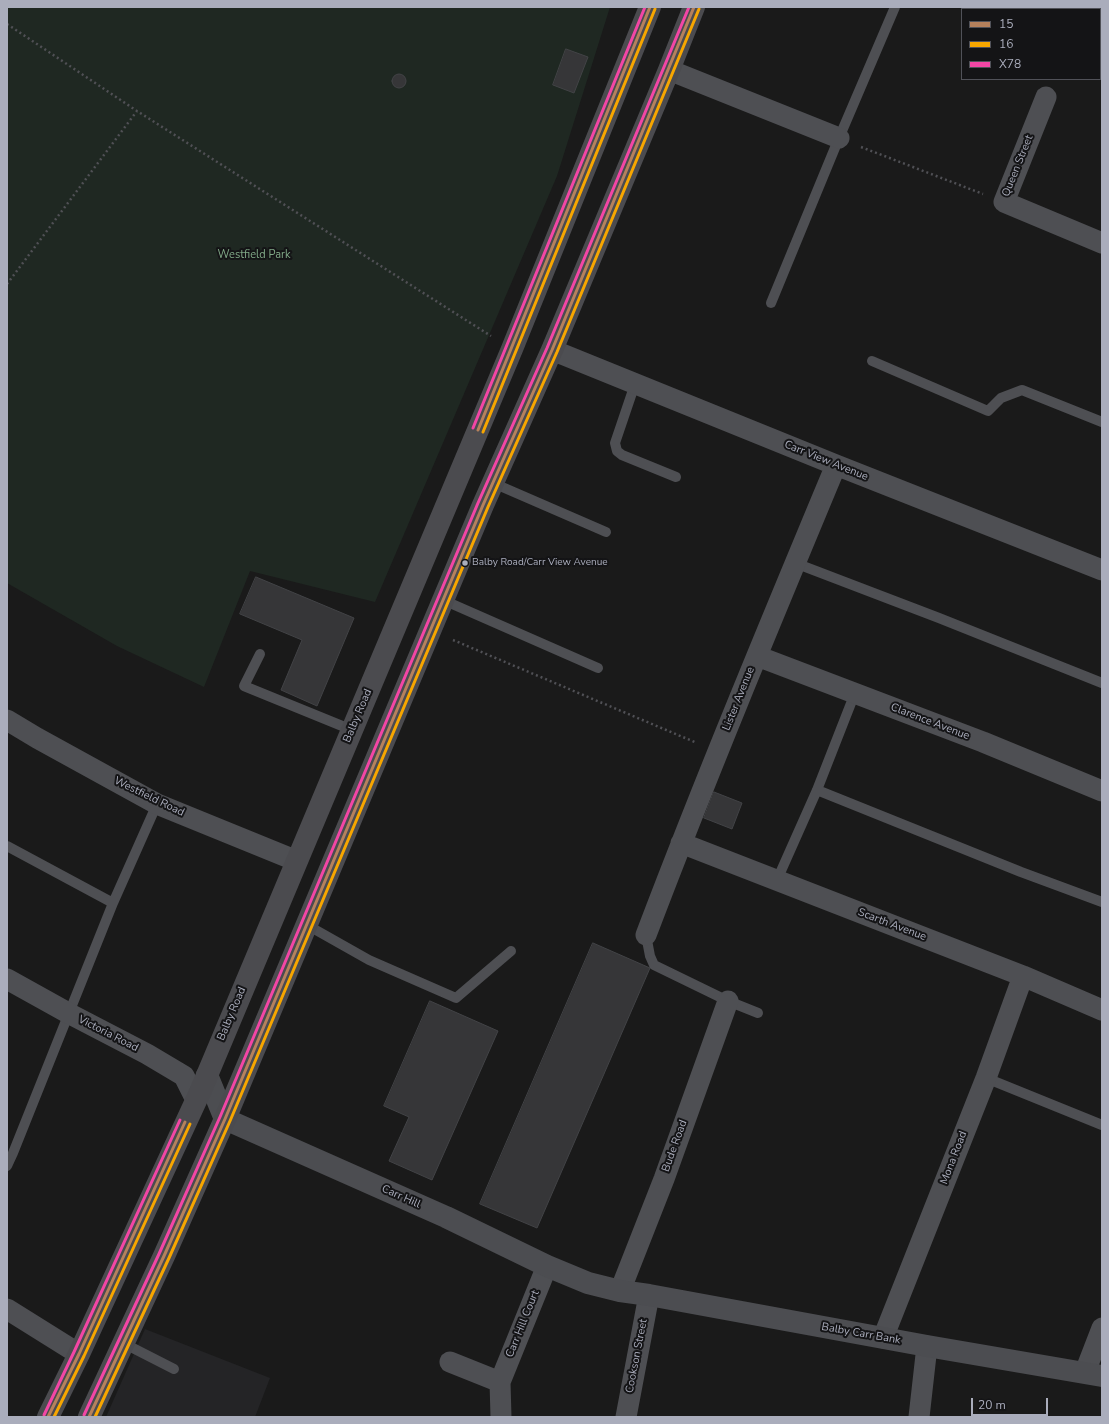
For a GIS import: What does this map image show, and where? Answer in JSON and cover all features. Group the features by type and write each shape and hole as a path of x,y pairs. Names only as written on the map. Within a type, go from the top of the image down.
{"main road":[{"name":"Balby Road","path":"48,1417 79,1354 196,1100 512,349 650,7"},
{"path":"89,1417 164,1256 225,1119 443,600 552,350 694,7"}],"street":[{"path":"669,70 839,138"},
{"name":"Queen Street","path":"1046,97 1004,202 1102,243"},
{"name":"Carr View Avenue","path":"552,350 836,465 1102,570"},
{"name":"Lister Avenue","path":"646,935 717,752 836,465"},
{"name":"Clarence Avenue","path":"756,656 976,740 1102,791"},
{"name":"Westfield Road","path":"7,720 36,738 157,804 297,861"},
{"name":"Scarth Avenue","path":"681,843 1023,976 1102,1010"},
{"name":"Mona Road","path":"884,1338 986,1078 1023,976"},
{"name":"Victoria Road","path":"7,979 70,1014 148,1054 184,1076 196,1100"},
{"name":"Bude Road","path":"620,1291 664,1179 728,1001"},
{"path":"206,1075 225,1119"},
{"name":"Carr Hill","path":"225,1119 446,1217 547,1266 588,1283 620,1291"},
{"name":"Carr Hill Court","path":"501,1417 500,1382 547,1266"},
{"name":"Balby Carr Bank","path":"620,1291 927,1346 1094,1374"},
{"name":"Cookson Street","path":"626,1417 649,1295"},
{"path":"7,1309 79,1354"},
{"path":"1094,1374 1102,1328"},
{"path":"919,1417 927,1346"},
{"path":"450,1362 500,1382"}],"lane":[{"path":"771,303 839,138 896,7"},
{"path":"872,361 988,411 1001,398 1022,390 1102,422"},
{"path":"636,384 615,443 617,451 622,455 676,477"},
{"path":"493,483 606,532"},
{"path":"795,564 939,618 1102,683"},
{"path":"443,600 598,668"},
{"path":"260,654 244,686 352,730"},
{"path":"777,880 817,790 854,693"},
{"path":"817,790 1021,872 1102,902"},
{"path":"7,1166 10,1151 70,1014 113,903 157,804"},
{"path":"7,846 113,903"},
{"path":"306,925 369,960 456,998 511,951"},
{"path":"646,935 650,956 654,965 728,1001 758,1013"},
{"path":"986,1078 1102,1125"},
{"path":"123,1343 174,1369"}],"path":[{"path":"7,24 137,112 512,349"},
{"path":"7,284 137,112"},
{"path":"839,138 1004,202"},
{"path":"430,631 717,752"}],"shaded area":[{"path":"145,1329 270,1378 255,1417 106,1417"}],"green space":[{"name":"Westfield Park","path":"7,7 610,7 557,176 375,602 250,571 204,687 117,646 7,583"}],"building":[{"path":"566,49 588,57 574,93 553,85"},
{"path":"399,74 404,76 406,81 404,86 399,88 394,86 392,81 394,76"},
{"path":"256,577 354,618 317,706 281,690 302,640 240,614"},
{"path":"714,792 742,803 732,829 704,818"},
{"path":"593,943 650,968 537,1228 480,1204"},
{"path":"430,1001 498,1031 432,1180 389,1161 409,1117 384,1106"}],"transit line":[{"name":"X78","path":"473,428 645,7"},
{"name":"15","path":"478,430 650,7"},
{"name":"X78","path":"84,1415 159,1254 220,1117 478,503 547,348 689,7"},
{"name":"15","path":"89,1417 164,1256 225,1119 483,505 552,350 694,7"},
{"name":"16","path":"483,432 655,9"},
{"name":"16","path":"95,1417 169,1258 230,1121 488,507 557,352 699,9"},
{"name":"X78","path":"44,1415 180,1120"},
{"name":"15","path":"48,1417 79,1354 185,1122"},
{"name":"16","path":"54,1417 84,1356 190,1124"}],"place":[{"name":"Balby Road/Carr View Avenue","path":"465,563"}]}
